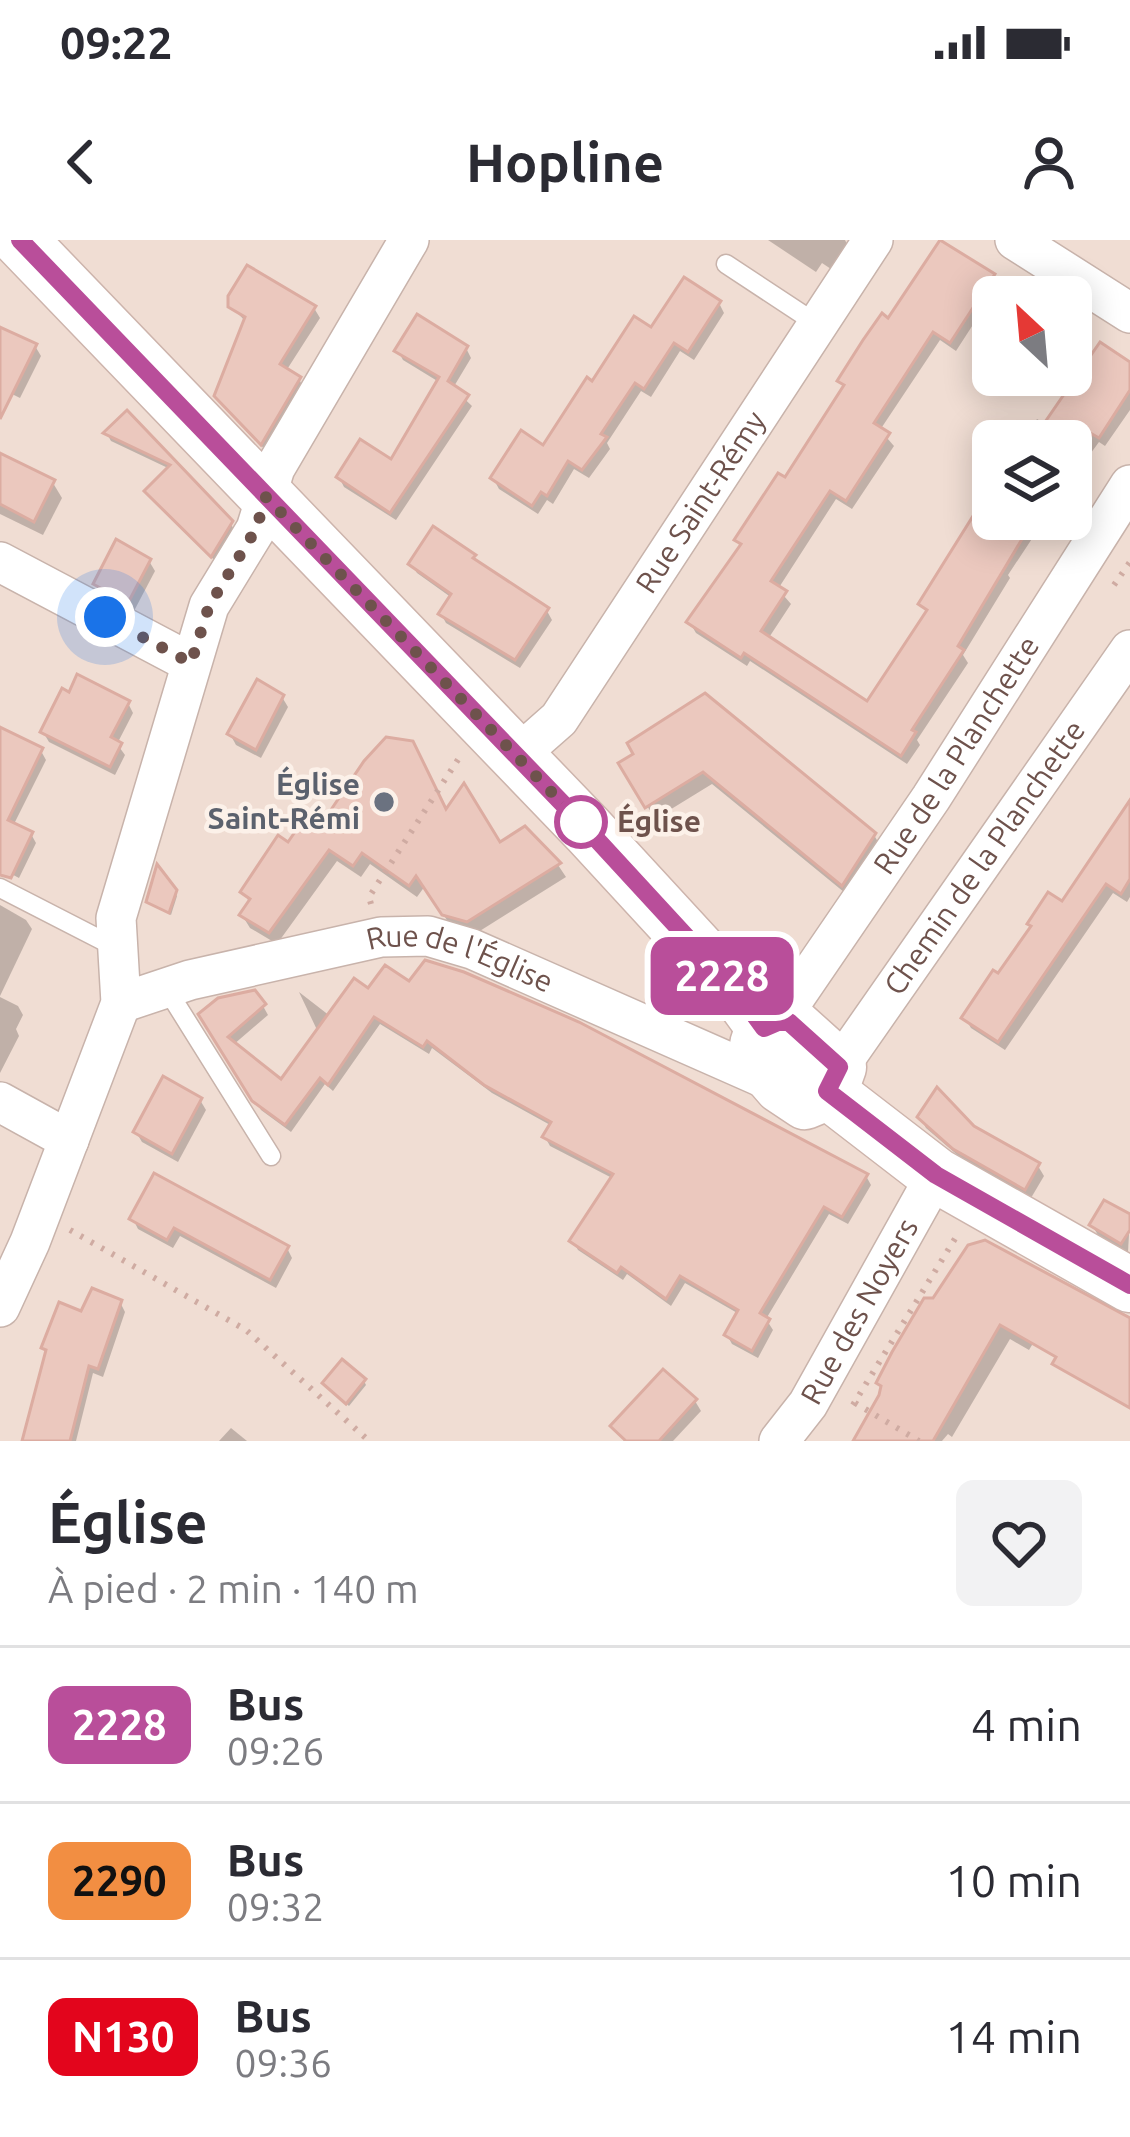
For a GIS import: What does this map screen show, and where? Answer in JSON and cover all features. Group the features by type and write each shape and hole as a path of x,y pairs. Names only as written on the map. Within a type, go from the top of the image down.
{"main road":[{"path":"20,240 771,1025 756,1043 756,1058 816,1081 958,1187 1130,1285"}],"street":[{"path":"0,1306 121,1003 116,918 209,606 256,529 275,468 410,240"},
{"name":"Rue Saint-Rémy","path":"501,738 560,719 873,240"},
{"path":"1016,240 1130,313"},
{"name":"Rue de la Planchette","path":"771,1025 931,798 1130,485"},
{"path":"0,562 191,663"},
{"name":"Chemin de la Planchette","path":"816,1081 1130,650"},
{"name":"Rue de l'Église","path":"121,1003 381,937 428,936 816,1081"},
{"path":"0,1102 69,1140"},
{"name":"Rue des Noyers","path":"779,1441 958,1187"}],"lane":[{"path":"726,264 817,323"},
{"path":"0,889 115,947"},
{"path":"166,988 271,1156"}],"path":[{"path":"381,937 369,896 501,738"},
{"path":"840,1422 855,1403 958,1187"},
{"path":"41,1213 246,1330 369,1441"},
{"path":"855,1403 919,1441"}],"shaded area":[{"path":"0,240 1130,240 1130,1441 0,1441"}],"building":[{"path":"940,240 995,274 972,276 972,309 950,343 933,332 874,423 890,433 846,501 830,491 771,581 787,591 761,631 867,701 927,610 918,604 972,518 972,540 1021,540 958,646 964,650 912,730 916,732 901,756 744,653 741,658 686,622 741,544 734,540 778,473 785,477 844,385 837,381 863,340 882,313 888,318"},
{"path":"247,265 316,306 280,364 301,377 261,445 214,396 245,317 228,307 228,296"},
{"path":"684,277 721,301 688,352 674,343 644,389 635,383 601,434 607,437 582,470 568,461 547,496 541,492 532,506 490,478 521,430 543,445 634,316 651,327"},
{"path":"417,314 468,346 448,381 469,395 390,513 336,477 360,439 391,459 439,377 394,351"},
{"path":"0,327 37,344 0,419"},
{"path":"1100,342 1130,362 1130,390 1099,438 1092,434 1092,420 1046,420 1063,396 1092,396 1092,354"},
{"path":"127,410 233,521 211,557 144,491 170,465 103,433"},
{"path":"0,453 55,480 34,522 0,504"},
{"path":"433,526 549,608 515,660 438,614 451,594 408,564"},
{"path":"116,539 151,559 128,603 93,584"},
{"path":"77,674 130,701 111,737 122,743 110,767 40,732 62,688 69,692"},
{"path":"257,679 284,695 256,750 227,734"},
{"path":"705,693 876,833 842,886 703,772 645,808 618,763 633,754 627,743"},
{"path":"0,727 43,748 8,820 33,832 11,878 0,875"},
{"path":"386,737 413,741 446,809 464,783 500,842 525,826 561,863 467,922 442,915 416,876 409,886 362,853 353,866 329,850 269,933 239,915 250,899 240,892 278,835 288,842 306,816 320,826"},
{"path":"1130,800 1130,879 1121,894 1106,884 998,1042 961,1018 1031,926 1027,924 1048,892 1062,901"},
{"path":"157,864 177,890 169,913 146,902"},
{"path":"425,960 579,1022 868,1174 842,1217 824,1207 760,1313 770,1319 752,1351 724,1335 738,1310 680,1276 666,1299 621,1267 617,1273 569,1241 613,1174 542,1137 551,1122 484,1085 427,1041 423,1047 374,1017 328,1085 320,1078 285,1125 252,1101 198,1014 218,998 255,990 266,1004 228,1037 281,1079 354,978 368,988 385,965 409,981"},
{"path":"163,1076 202,1098 172,1154 133,1132"},
{"path":"937,1087 974,1126 1040,1163 1025,1190 953,1149 917,1117"},
{"path":"154,1173 289,1246 270,1280 174,1228 167,1240 129,1219"},
{"path":"1104,1200 1130,1214 1130,1230 1121,1244 1089,1225"},
{"path":"985,1240 1130,1318 1130,1408 1052,1364 1056,1357 1000,1325 933,1441 853,1441 879,1395 881,1386 876,1383 924,1298 933,1298 968,1245"},
{"path":"92,1288 122,1300 98,1369 89,1366 70,1441 22,1441 46,1350 41,1348 59,1302 81,1311"},
{"path":"342,1359 366,1379 346,1404 322,1383"},
{"path":"663,1369 697,1399 659,1441 626,1441 610,1426"}],"bus line":[{"name":"2228","path":"20,240 589,831 740,995 764,1028 789,1022 839,1067 827,1091 936,1175 1130,1285"}],"place":[{"name":"Église Saint-Rémi","path":"384,802"},
{"name":"Église","path":"581,822"}],"route":[{"path":"105,617 191,663 209,606 256,529 266,497 589,831 581,822"}]}
